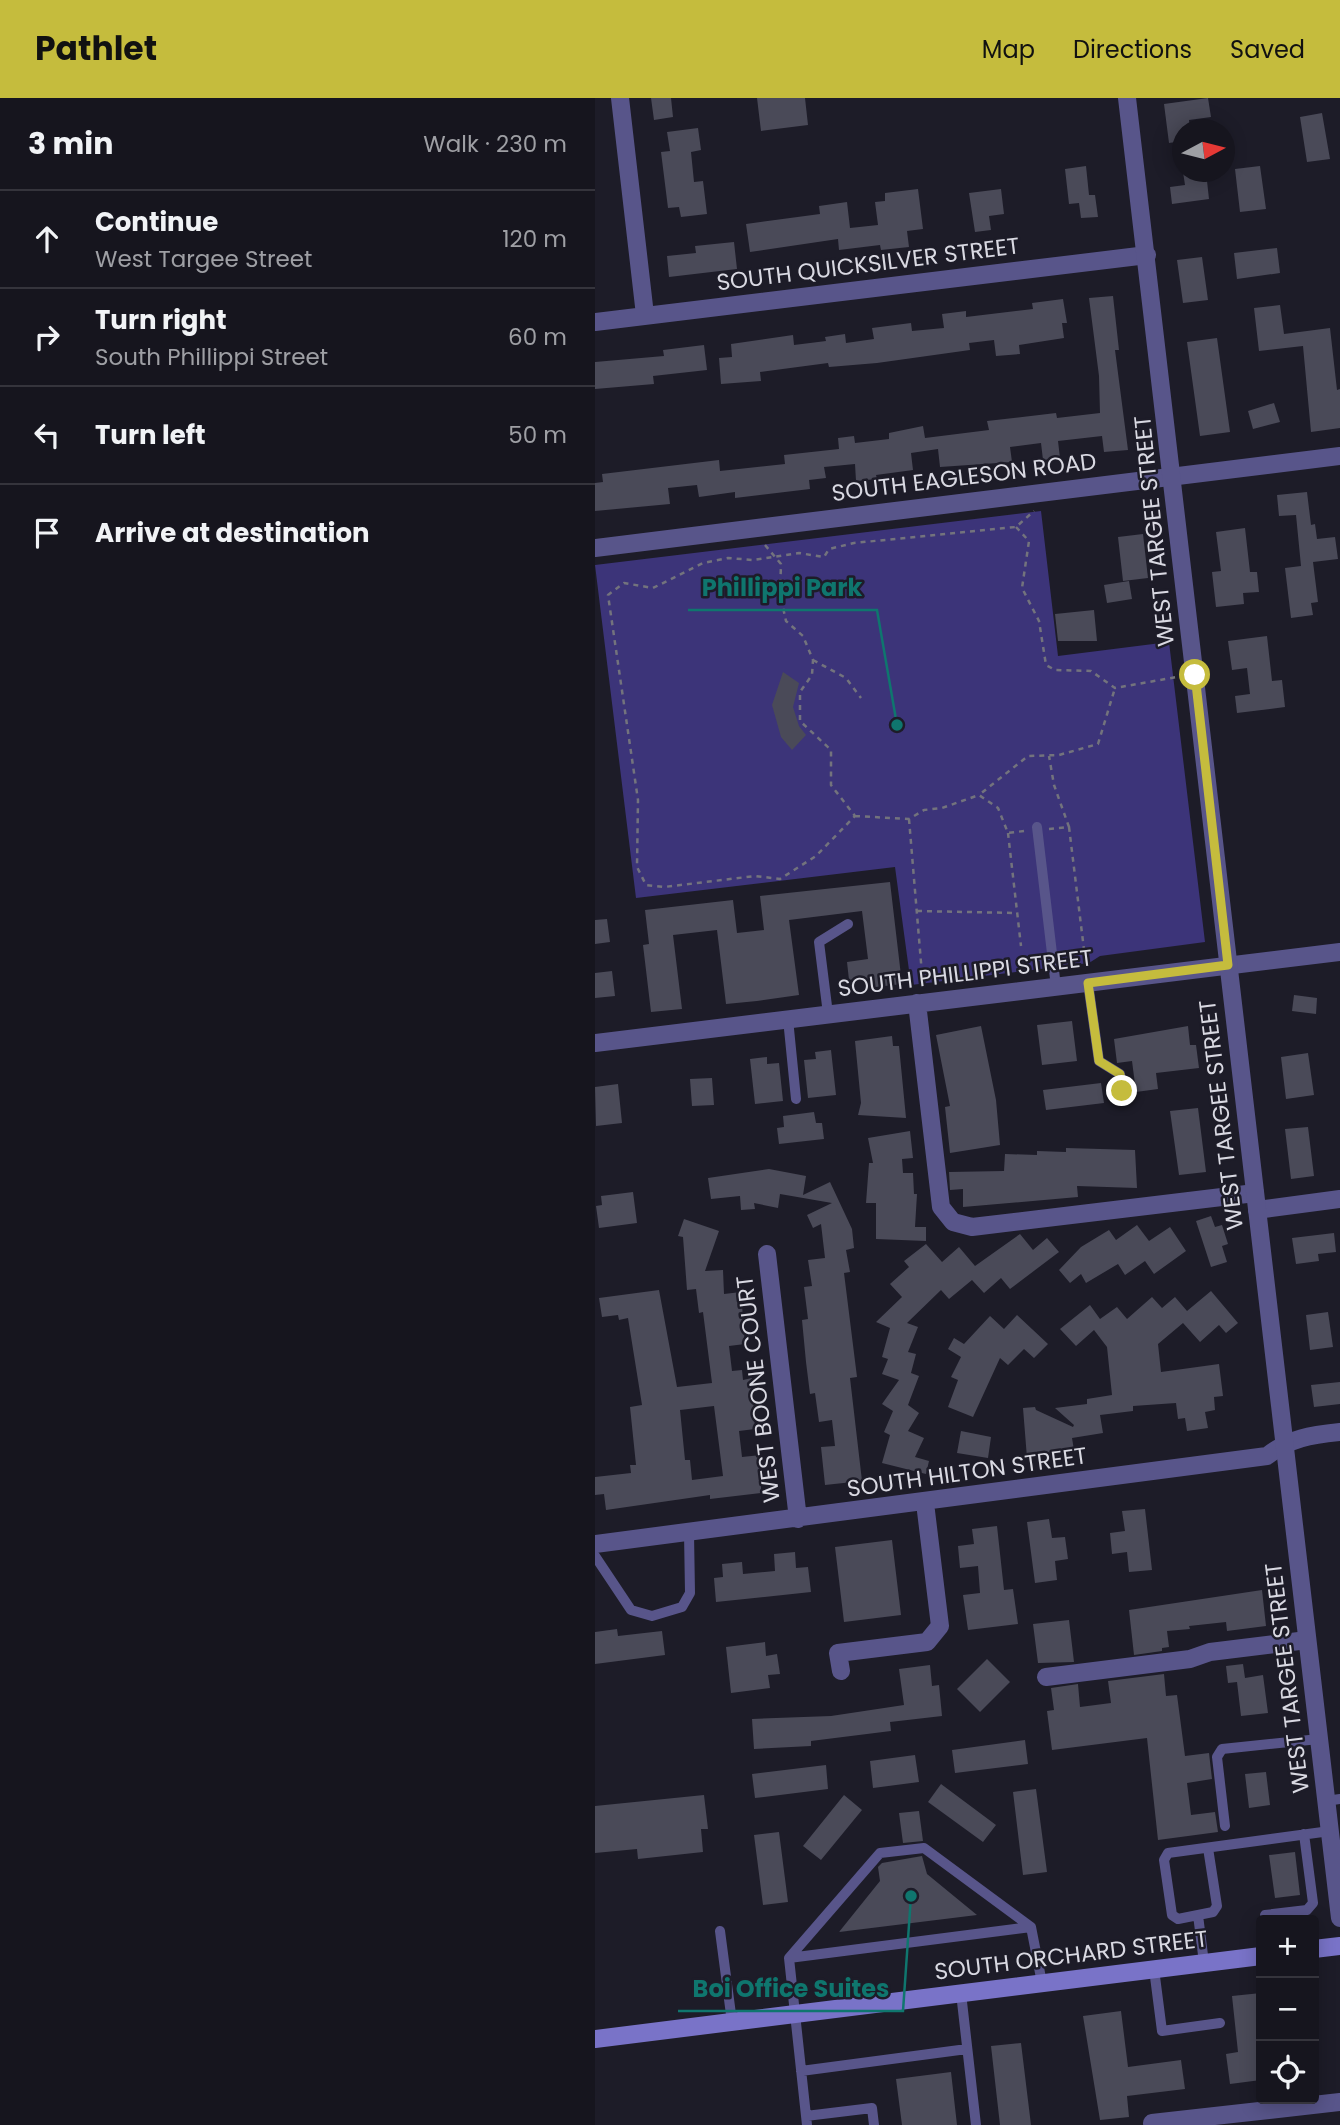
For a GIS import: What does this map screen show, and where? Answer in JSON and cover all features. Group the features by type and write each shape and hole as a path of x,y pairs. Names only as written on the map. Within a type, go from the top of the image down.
{"main road":[{"path":"1319,1948 1340,1946"},
{"name":"SOUTH ORCHARD STREET","path":"595,2039 1256,1957"}],"street":[{"path":"620,98 645,316"},
{"name":"WEST TARGEE STREET","path":"1127,98 1307,1640 1319,1739 1333,1800 1330,1831 1340,1918"},
{"name":"SOUTH QUICKSILVER STREET","path":"595,322 1147,255"},
{"name":"SOUTH EAGLESON ROAD","path":"595,548 1340,456"},
{"name":"SOUTH PHILLIPPI STREET","path":"595,1043 1340,952"},
{"path":"920,1003 941,1207 953,1222 972,1227 1256,1202 1340,1199"},
{"name":"WEST BOONE COURT","path":"767,1254 798,1519"},
{"name":"SOUTH HILTON STREET","path":"595,1544 925,1503 1267,1456 1284,1443 1304,1436 1340,1432"},
{"path":"841,1671 838,1653 927,1642 940,1626 925,1503"},
{"path":"1046,1677 1191,1659 1210,1652 1307,1640"},
{"path":"1152,2123 1340,2102"}],"lane":[{"path":"1037,828 1056,986"},
{"path":"828,1014 819,942 848,924"},
{"path":"1088,983 1099,1061 1120,1074 1122,1091"},
{"path":"788,1019 796,1099"},
{"path":"595,1556 631,1610 652,1616 682,1607 690,1592 689,1532"},
{"path":"1225,1826 1217,1757 1221,1749 1319,1739"},
{"path":"1208,1847 1217,1906 1213,1912 1178,1919 1172,1915 1164,1860 1168,1853 1208,1847 1330,1831"},
{"path":"1265,1915 1307,1910 1313,1903 1304,1835"},
{"path":"874,2125 872,2108 806,2121 789,1958 880,1853 924,1848 1031,1927 1042,1983"},
{"path":"1198,1915 1204,1963"},
{"path":"789,1958 1031,1927"},
{"path":"720,1931 732,2022"},
{"path":"1154,1969 1162,2031 1220,2023"},
{"path":"961,1993 976,2125"},
{"path":"801,2071 967,2049"}],"path":[{"path":"1037,510 1016,527 854,543 829,549 824,557 799,553 753,560 728,558 703,563 653,588 624,583 608,595 638,800 637,867 646,885 664,887 755,876 780,878 816,856 855,816 909,819 924,810 942,808 979,795 1027,756 1049,755 1098,744 1115,688"},
{"path":"762,526 765,547 781,565 780,594 786,621 803,636 813,660 812,675 800,692 800,721 831,750 831,785 855,816"},
{"path":"1016,527 1029,541 1022,588 1039,621 1046,665 1055,670 1091,671 1115,688 1177,677"},
{"path":"813,660 846,678 861,698"},
{"path":"1049,755 1054,785 1069,827 1088,983"},
{"path":"979,795 998,808 1008,832 1021,946"},
{"path":"909,819 917,911 920,1003"},
{"path":"1008,832 1069,827"},
{"path":"917,911 1017,913"}],"shaded area":[{"path":"1041,511 1058,656 1169,642 1205,942 1100,956 1089,963 911,985 895,867 636,898 595,565"}],"building":[{"path":"651,98 671,98 673,117 654,120"},
{"path":"757,98 805,98 808,125 761,131"},
{"path":"1208,98 1211,117 1172,119 1172,143 1169,143 1164,104"},
{"path":"1322,113 1330,159 1307,162 1300,117"},
{"path":"698,128 701,150 691,152 694,182 703,181 707,214 681,217 679,207 668,208 661,152 670,151 667,132"},
{"path":"1086,166 1089,195 1095,195 1098,217 1081,218 1079,203 1069,204 1065,169"},
{"path":"1260,166 1266,209 1240,212 1235,169"},
{"path":"1185,182 1207,182 1209,199 1172,204 1170,187 1185,185"},
{"path":"918,189 923,229 907,231 909,247 881,250 880,245 839,250 838,239 750,252 746,224 820,214 819,206 847,202 850,228 878,225 875,202 885,201 885,193"},
{"path":"1001,189 1004,214 989,216 991,230 975,232 969,193"},
{"path":"734,242 737,269 669,277 667,256 696,253 695,246"},
{"path":"1277,248 1280,273 1237,279 1234,253"},
{"path":"1202,257 1208,300 1183,303 1177,260"},
{"path":"1113,296 1119,350 1115,350 1128,450 1104,452 1102,436 1058,441 1060,458 1043,460 1041,443 1010,447 1012,462 940,467 938,449 911,453 913,470 876,475 877,479 856,481 855,464 824,467 826,478 809,480 810,489 735,498 735,492 699,497 697,485 668,488 670,504 595,511 595,483 603,482 602,474 719,460 720,471 785,464 784,455 839,449 838,438 854,436 855,443 889,439 889,433 923,426 925,438 989,430 987,421 1056,413 1057,418 1100,413 1099,376 1089,298"},
{"path":"1063,299 1067,323 1062,323 1064,338 1019,345 1020,354 996,356 994,340 969,343 970,350 877,363 829,367 828,363 760,372 761,381 721,384 719,358 732,357 731,344 793,335 794,345 826,341 825,337 845,334 846,343 874,339 872,328 911,323 912,331 944,328 942,314 966,311 966,317 1033,309 1032,303"},
{"path":"1280,305 1284,334 1330,328 1337,390 1340,389 1340,428 1311,432 1303,346 1259,351 1254,308"},
{"path":"1217,338 1230,432 1200,436 1187,342"},
{"path":"704,345 707,370 653,376 654,384 595,389 595,362 664,356 663,350"},
{"path":"1274,403 1280,422 1253,429 1248,411"},
{"path":"1307,492 1311,525 1315,524 1317,539 1335,537 1338,559 1313,562 1318,602 1311,603 1313,615 1291,618 1285,568 1301,566 1296,515 1279,516 1277,495"},
{"path":"1245,528 1250,572 1257,572 1259,592 1243,593 1244,604 1216,607 1212,572 1221,571 1216,532"},
{"path":"1143,534 1148,578 1123,581 1118,537"},
{"path":"1129,581 1132,599 1107,603 1104,585"},
{"path":"1094,610 1097,641 1058,641 1055,614"},
{"path":"1267,636 1272,681 1282,680 1285,707 1237,713 1235,696 1250,694 1247,668 1232,670 1228,641"},
{"path":"783,672 799,683 793,707 799,726 806,735 792,750 781,737 772,705"},
{"path":"890,882 902,984 867,988 865,978 849,980 847,962 868,959 862,911 789,920 799,995 757,1001 726,1004 717,930 673,935 682,1009 651,1012 643,945 649,944 645,910 733,900 737,933 764,930 760,896"},
{"path":"607,919 610,942 595,944 595,920"},
{"path":"612,971 615,996 595,998 595,973"},
{"path":"1294,995 1317,998 1316,1014 1292,1011"},
{"path":"1072,1021 1077,1061 1042,1065 1037,1025"},
{"path":"981,1026 996,1100 1000,1145 950,1153 945,1107 950,1106 936,1035"},
{"path":"1188,1026 1190,1045 1196,1045 1199,1068 1156,1073 1158,1089 1136,1092 1132,1061 1117,1063 1114,1039"},
{"path":"892,1036 893,1046 899,1046 906,1118 858,1115 861,1103 855,1041"},
{"path":"831,1050 836,1095 808,1098 804,1060 816,1059 815,1052"},
{"path":"1308,1053 1314,1095 1286,1099 1281,1057"},
{"path":"767,1057 767,1064 779,1063 783,1101 755,1104 750,1059"},
{"path":"712,1078 714,1105 692,1106 690,1079"},
{"path":"1101,1083 1104,1103 1046,1110 1043,1090"},
{"path":"618,1084 622,1123 596,1126 595,1087"},
{"path":"1198,1108 1206,1172 1179,1175 1170,1111"},
{"path":"814,1112 816,1123 822,1123 824,1139 779,1144 777,1128 784,1127 783,1116"},
{"path":"1308,1127 1314,1176 1291,1179 1285,1129"},
{"path":"910,1131 913,1158 902,1159 903,1173 913,1173 914,1194 917,1194 915,1227 926,1227 926,1241 876,1239 876,1203 866,1203 869,1163 873,1163 868,1138"},
{"path":"1066,1148 1135,1150 1137,1188 1077,1186 1078,1197 963,1207 963,1189 950,1190 949,1172 1004,1171 1005,1154 1037,1155 1037,1151 1066,1152"},
{"path":"769,1169 806,1176 803,1195 830,1182 852,1229 854,1248 846,1250 850,1272 844,1273 857,1377 850,1378 862,1481 825,1485 821,1447 835,1446 832,1420 819,1422 815,1393 810,1394 806,1362 802,1320 808,1319 804,1287 812,1286 808,1260 825,1258 821,1224 813,1228 807,1215 832,1203 780,1194 778,1208 754,1203 755,1209 741,1210 740,1196 711,1199 708,1178"},
{"path":"633,1192 637,1223 599,1228 596,1206 602,1205 601,1196"},
{"path":"1211,1216 1215,1227 1222,1225 1228,1244 1222,1246 1227,1262 1211,1267 1196,1221"},
{"path":"684,1219 719,1231 705,1271 723,1270 724,1294 741,1292 745,1344 729,1346 732,1371 742,1370 743,1380 752,1378 755,1429 739,1431 742,1457 761,1455 761,1493 710,1499 710,1495 606,1510 604,1494 595,1495 595,1477 631,1473 630,1465 636,1465 630,1407 642,1405 628,1318 619,1320 618,1315 602,1317 599,1298 659,1290 677,1387 712,1383 703,1312 699,1313 696,1289 687,1290 683,1237 678,1236","holes":["714,1406 723,1476 692,1480 690,1460 685,1460 680,1410"]},
{"path":"1137,1225 1149,1241 1170,1227 1186,1251 1154,1274 1145,1261 1125,1275 1118,1264 1086,1283 1081,1274 1070,1283 1059,1270 1081,1247 1109,1230 1116,1240"},
{"path":"1334,1233 1336,1252 1318,1254 1319,1261 1296,1264 1292,1238"},
{"path":"1020,1234 1033,1250 1047,1238 1059,1252 1010,1289 1001,1278 984,1293 972,1280 949,1299 941,1290 907,1323 918,1327 908,1352 916,1354 911,1373 919,1376 908,1405 919,1413 908,1431 924,1438 915,1457 929,1461 926,1474 882,1463 890,1435 884,1432 893,1411 882,1404 899,1380 882,1374 888,1359 882,1357 890,1328 876,1322 902,1297 890,1284 909,1267 904,1261 926,1244 942,1262 959,1247 975,1266"},
{"path":"1211,1291 1238,1323 1226,1333 1219,1325 1200,1342 1183,1323 1158,1344 1161,1372 1219,1364 1223,1396 1214,1397 1215,1410 1205,1412 1208,1428 1187,1431 1185,1418 1178,1419 1176,1403 1133,1406 1133,1411 1100,1415 1103,1433 1072,1438 1074,1450 1027,1458 1023,1408 1035,1407 1036,1410 1073,1427 1074,1425 1055,1408 1087,1404 1087,1399 1112,1395 1107,1347 1094,1330 1076,1346 1060,1329 1090,1305 1100,1319 1117,1307 1127,1319 1152,1297 1162,1308 1175,1297 1187,1311"},
{"path":"1328,1312 1333,1347 1310,1350 1306,1315"},
{"path":"1017,1315 1048,1344 1034,1358 1024,1349 1008,1365 1000,1358 973,1417 948,1407 958,1380 951,1377 961,1357 948,1349 954,1338 964,1344 990,1316 1004,1329"},
{"path":"1340,1382 1340,1404 1314,1407 1311,1385"},
{"path":"961,1431 991,1437 988,1458 957,1453"},
{"path":"1145,1509 1152,1570 1129,1572 1127,1552 1112,1554 1110,1533 1125,1531 1122,1511"},
{"path":"1049,1519 1052,1538 1065,1537 1068,1559 1055,1561 1057,1580 1035,1583 1027,1522"},
{"path":"997,1526 1004,1590 1013,1589 1018,1624 968,1630 963,1595 980,1593 978,1566 960,1568 958,1546 974,1544 972,1529"},
{"path":"892,1540 901,1615 844,1622 835,1547"},
{"path":"795,1552 796,1568 808,1567 811,1592 716,1602 714,1578 723,1577 722,1564 742,1562 743,1574 775,1571 774,1554"},
{"path":"1262,1590 1266,1626 1227,1631 1226,1622 1189,1626 1190,1629 1167,1631 1169,1647 1162,1648 1162,1651 1134,1655 1129,1610"},
{"path":"1069,1620 1074,1662 1038,1663 1033,1624"},
{"path":"617,1629 618,1636 662,1631 665,1655 595,1664 595,1632"},
{"path":"765,1642 766,1656 777,1654 780,1674 768,1675 770,1688 731,1693 726,1647"},
{"path":"987,1659 1010,1682 980,1712 957,1689"},
{"path":"1243,1664 1245,1678 1263,1675 1268,1713 1241,1716 1237,1682 1228,1683 1226,1666"},
{"path":"930,1665 932,1686 939,1685 942,1716 890,1722 891,1731 811,1741 811,1746 754,1749 752,1719 831,1716 904,1705 899,1669"},
{"path":"1164,1674 1166,1696 1177,1695 1185,1756 1209,1753 1212,1779 1187,1783 1191,1815 1215,1812 1218,1832 1158,1840 1147,1738 1052,1750 1047,1711 1054,1710 1051,1688 1078,1684 1080,1707 1111,1703 1108,1681"},
{"path":"1025,1740 1028,1764 955,1773 952,1750"},
{"path":"915,1755 919,1782 873,1788 870,1761"},
{"path":"826,1765 828,1789 755,1798 752,1774"},
{"path":"1266,1772 1270,1805 1249,1808 1245,1774"},
{"path":"941,1784 996,1825 983,1842 928,1802"},
{"path":"1036,1789 1047,1872 1023,1875 1013,1792"},
{"path":"704,1795 708,1829 701,1829 703,1852 638,1859 637,1849 595,1853 595,1806"},
{"path":"844,1795 862,1810 821,1860 803,1846"},
{"path":"919,1811 923,1841 903,1843 899,1813"},
{"path":"779,1832 788,1902 763,1905 754,1835"},
{"path":"1295,1852 1300,1895 1275,1898 1269,1855"},
{"path":"922,1856 927,1874 977,1915 839,1932 880,1881 878,1867 882,1863"},
{"path":"1256,1994 1256,2081 1230,2084 1226,2054 1238,2052 1232,1996"},
{"path":"1121,2011 1128,2067 1181,2060 1185,2089 1127,2096 1129,2117 1100,2120 1083,2016"},
{"path":"1021,2043 1031,2125 1000,2125 991,2046"},
{"path":"951,2072 957,2125 902,2125 896,2079"}],"place":[{"name":"Phillippi Park","path":"897,725"},
{"name":"Boi Office Suites","path":"911,1896"}],"route":[{"path":"1122,1091 1120,1074 1099,1061 1088,983 1228,965 1195,675"}]}
